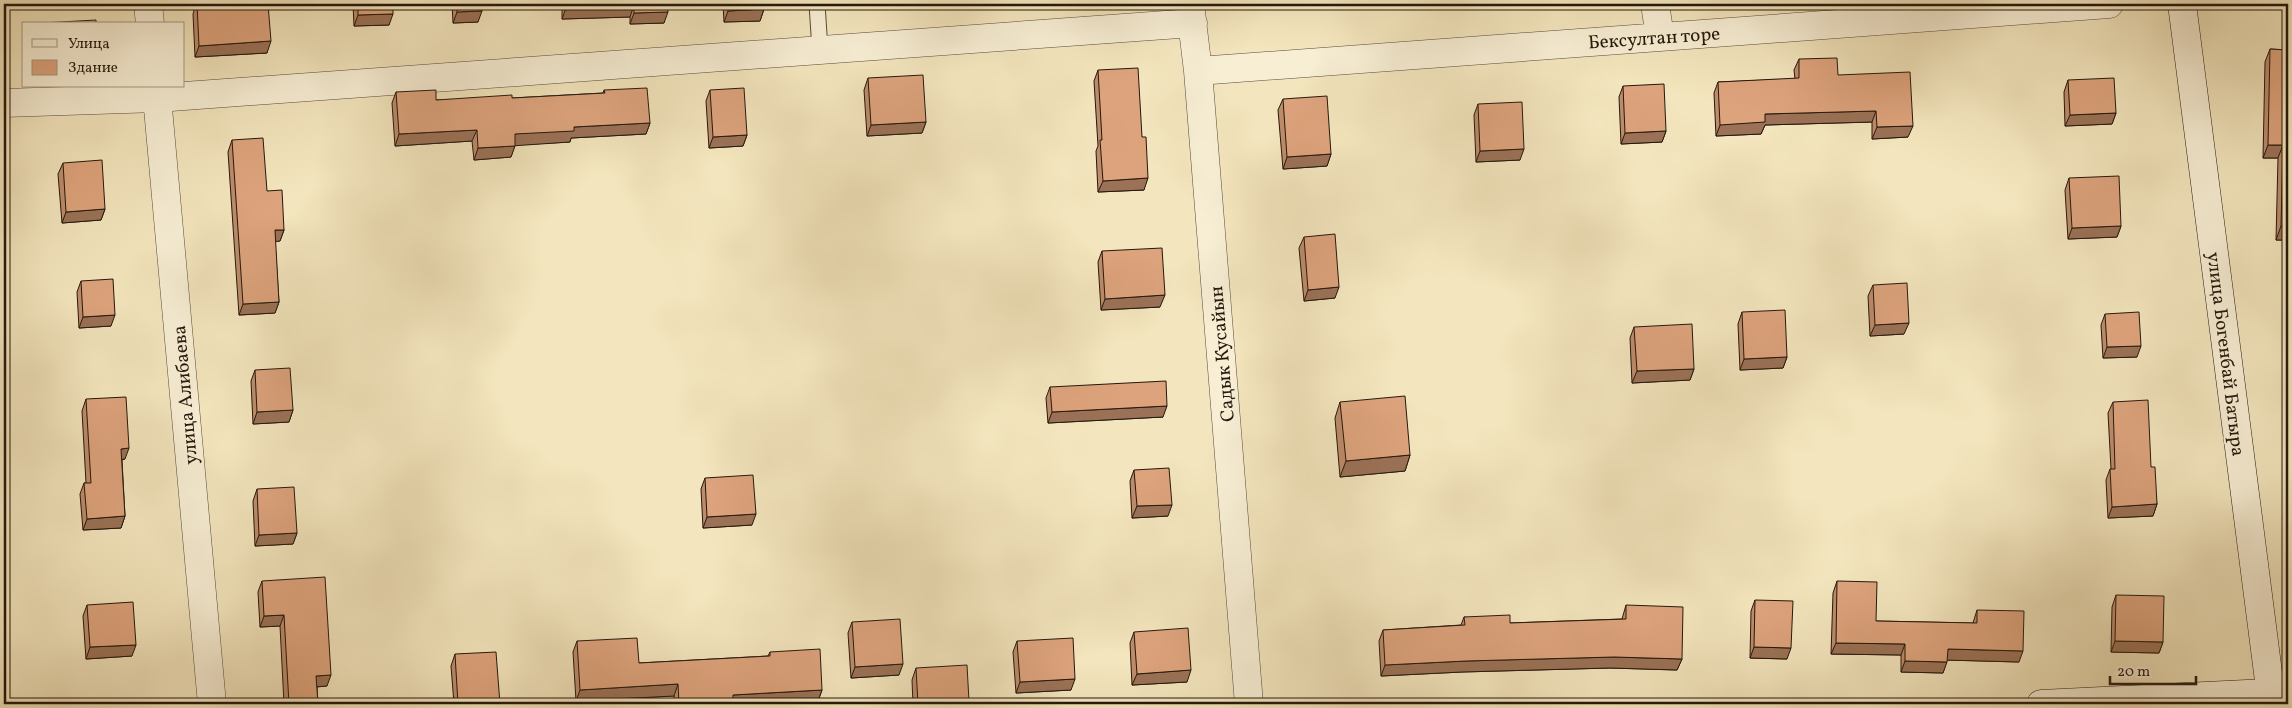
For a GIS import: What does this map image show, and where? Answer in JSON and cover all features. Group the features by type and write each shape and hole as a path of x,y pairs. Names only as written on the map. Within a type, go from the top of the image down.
{"street":[{"path":"148,4 150,22"},
{"path":"1655,4 1660,37"},
{"name":"Бексултан торе","path":"1198,70 2109,4"},
{"name":"улица Богенбай Батыра","path":"2182,4 2277,696"},
{"path":"4,103 820,50 1192,13"},
{"name":"Садык Кусайын","path":"1192,13 1250,704"},
{"name":"улица Алибаева","path":"156,92 212,704"},
{"path":"2042,704 2277,696"}],"lane":[{"path":"817,4 820,50"}],"building":[{"path":"197,4 268,4 271,41 199,46"},
{"path":"358,4 393,4 393,14 358,15"},
{"path":"457,4 482,4 482,11 457,12"},
{"path":"566,4 668,4 668,12 634,13 634,5 566,8"},
{"path":"728,4 764,4 764,9 728,11"},
{"path":"96,20 96,22 60,22"},
{"path":"2270,49 2288,50 2288,227 2281,226 2283,145 2268,145"},
{"path":"1837,58 1838,75 1910,72 1913,126 1877,127 1876,111 1765,114 1765,122 1720,125 1718,82 1799,78 1799,59"},
{"path":"1138,68 1142,137 1146,137 1148,178 1103,181 1098,70"},
{"path":"923,75 926,122 871,125 868,78"},
{"path":"2114,78 2116,113 2070,115 2068,80"},
{"path":"1664,84 1666,131 1625,133 1623,86"},
{"path":"647,88 650,123 574,127 574,131 515,134 515,146 478,148 477,130 399,134 396,92 436,90 436,100 512,95 512,98 605,93 604,90"},
{"path":"744,88 747,135 713,137 710,90"},
{"path":"1327,96 1331,154 1287,157 1283,99"},
{"path":"1522,102 1524,149 1480,151 1478,104"},
{"path":"263,138 267,191 282,190 284,230 275,230 279,302 243,304 232,140"},
{"path":"102,160 105,209 66,212 63,163"},
{"path":"2119,176 2121,226 2072,228 2069,178"},
{"path":"1335,234 1339,287 1308,290 1304,237"},
{"path":"1162,248 1165,295 1105,299 1102,251"},
{"path":"113,279 115,315 83,317 81,281"},
{"path":"1907,283 1909,323 1875,325 1873,285"},
{"path":"1785,310 1787,357 1744,359 1742,312"},
{"path":"2139,312 2141,346 2107,347 2105,314"},
{"path":"1692,324 1694,369 1637,371 1634,327"},
{"path":"290,368 293,410 257,412 255,370"},
{"path":"1166,381 1167,406 1052,412 1050,387"},
{"path":"1405,396 1410,455 1346,461 1340,402"},
{"path":"126,397 129,448 121,449 125,516 87,519 84,483 91,483 86,399"},
{"path":"2148,400 2151,467 2155,467 2157,504 2112,507 2110,469 2115,469 2113,402"},
{"path":"1169,468 1172,505 1137,506 1134,470"},
{"path":"753,475 756,514 707,517 705,478"},
{"path":"294,487 297,533 259,535 257,489"},
{"path":"325,577 331,675 316,676 318,704 289,704 284,615 264,616 262,581"},
{"path":"1837,581 1877,582 1876,621 1977,623 1977,610 2024,611 2023,651 1948,649 1947,662 1905,661 1905,644 1836,643"},
{"path":"2116,595 2164,596 2163,642 2115,641"},
{"path":"1755,600 1793,601 1791,648 1754,647"},
{"path":"133,602 136,645 90,647 87,605"},
{"path":"1626,605 1683,607 1682,659 1614,657 1385,665 1383,630 1465,625 1464,617 1510,615 1510,623 1626,619"},
{"path":"900,619 903,664 855,667 852,622"},
{"path":"1188,628 1191,670 1137,674 1134,632"},
{"path":"637,638 639,663 770,656 770,652 820,649 822,690 733,695 733,704 679,704 678,684 580,690 577,641"},
{"path":"1073,638 1075,679 1020,682 1017,641"},
{"path":"496,652 500,704 458,704 455,654"},
{"path":"967,665 969,701 918,704 916,668"},
{"path":"163,699 164,704 129,704 128,701"}]}
